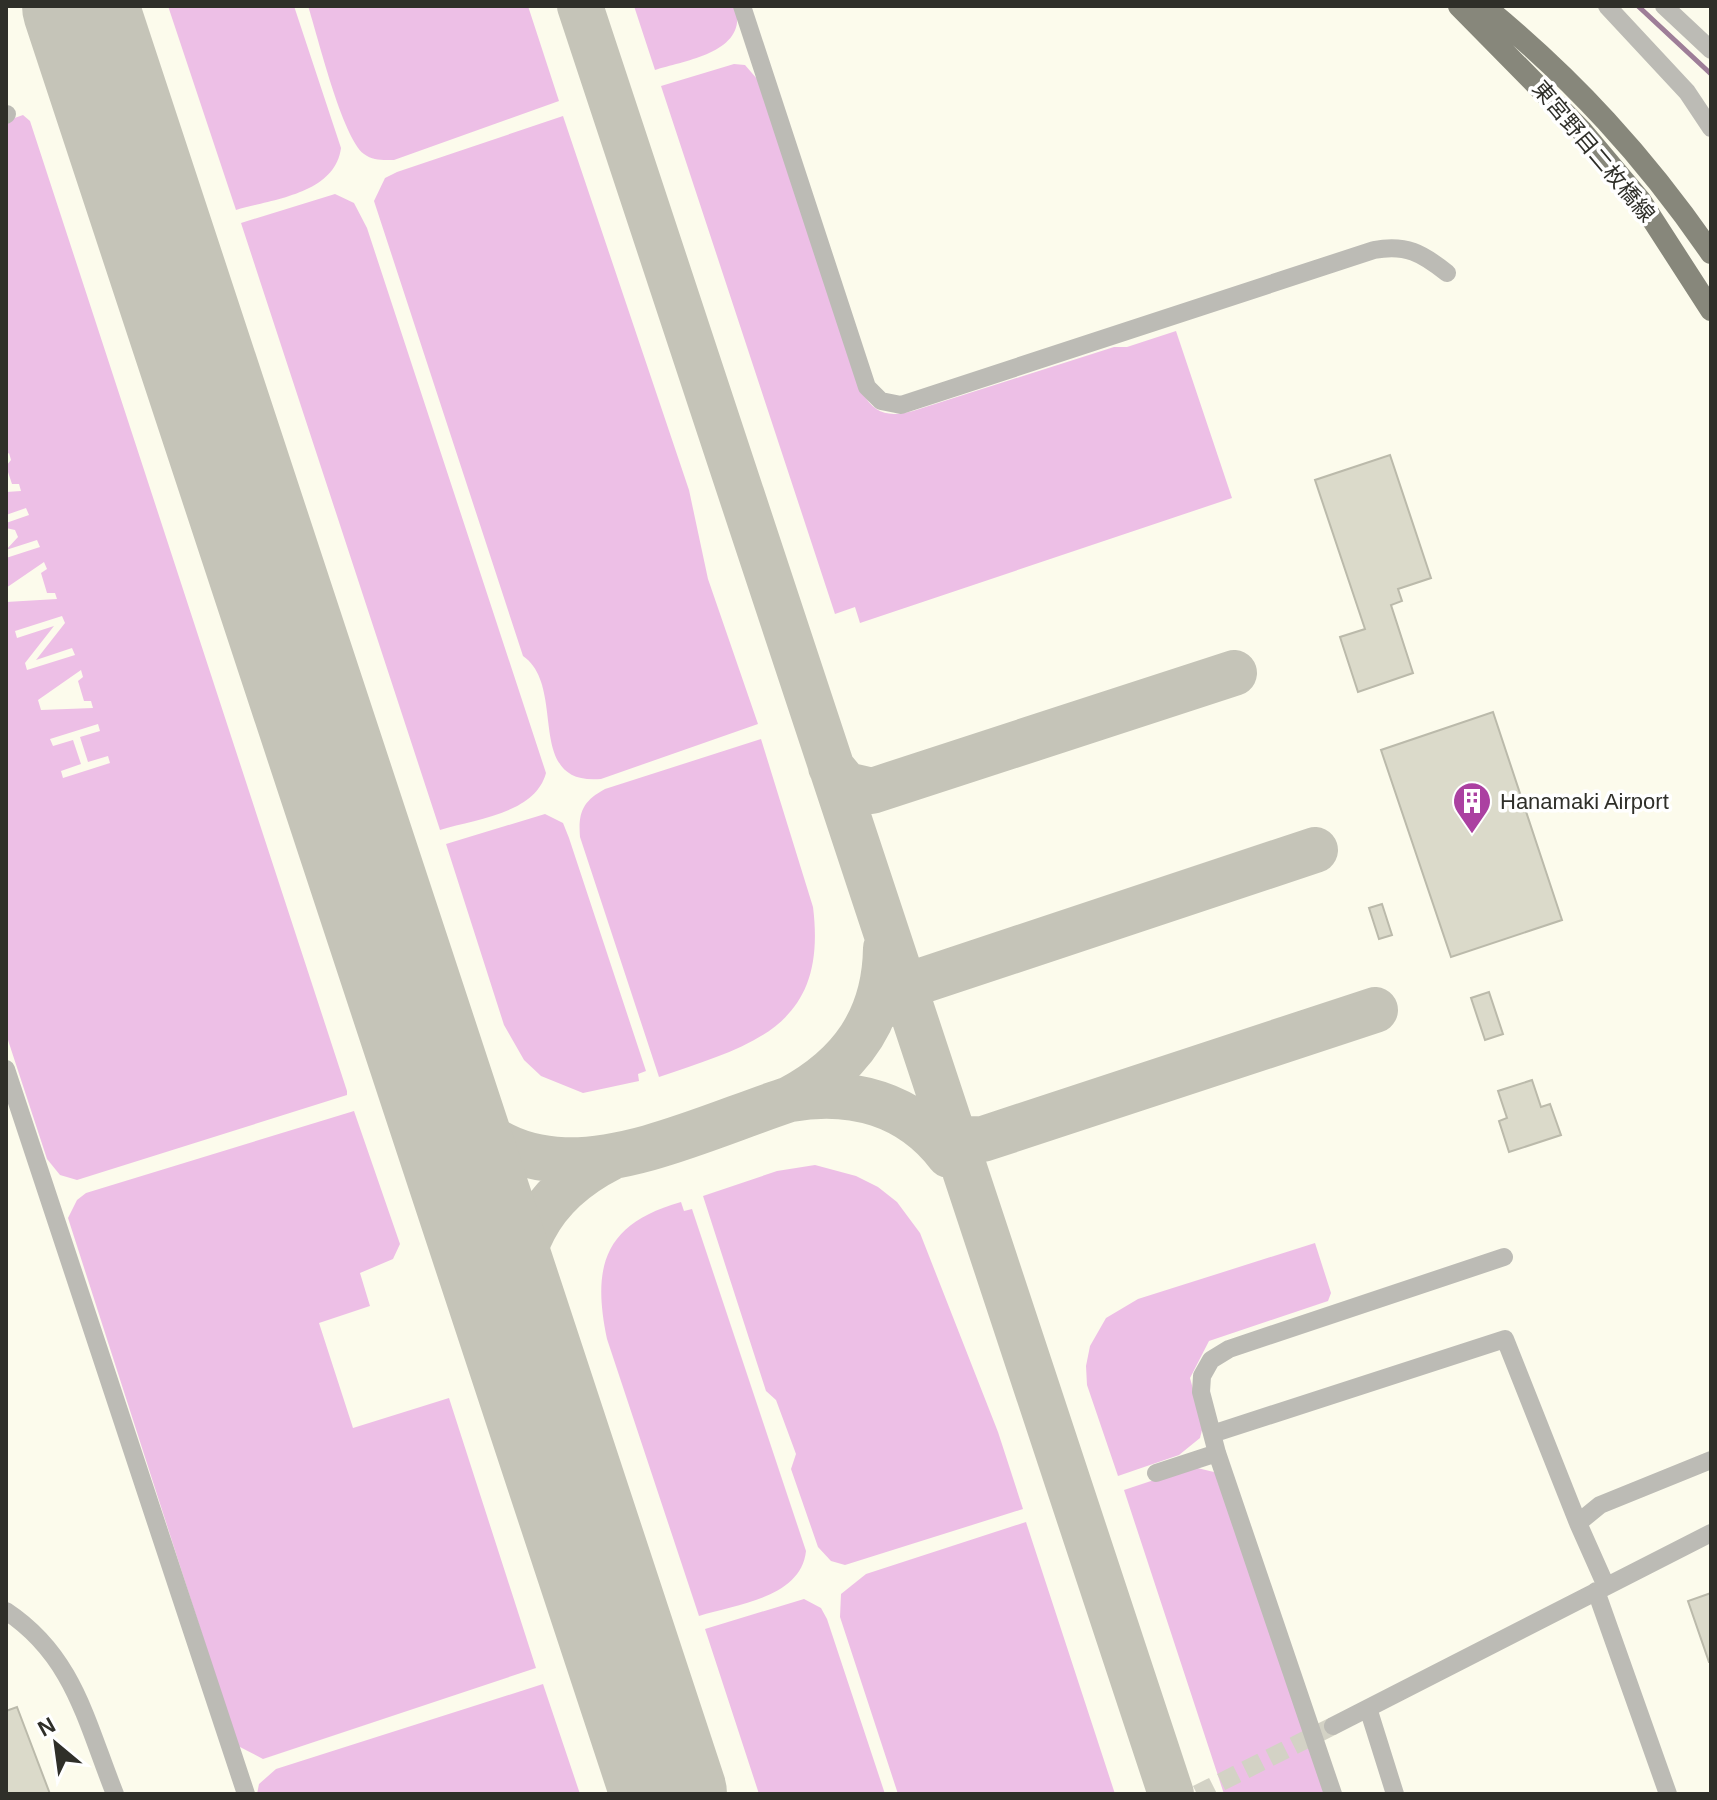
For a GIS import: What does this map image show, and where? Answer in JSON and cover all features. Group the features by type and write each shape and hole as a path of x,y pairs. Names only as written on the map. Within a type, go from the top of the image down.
{"main road":[{"name":"東宮野目二枚橋線","path":"1459,6 1582,131 1640,200 1711,310"},
{"name":"東宮野目二枚橋線","path":"1484,6 1608,118 1667,191 1711,253"}],"street":[{"path":"742,6 867,387 881,401 901,405 1374,250 1392,247 1417,251 1447,273"},
{"path":"1607,6 1687,92 1711,128"},
{"path":"1664,6 1711,50"},
{"path":"6,1069 246,1794"},
{"path":"1333,1794 1217,1453 1201,1392 1202,1376 1211,1360 1229,1349 1504,1257"},
{"path":"1212,1434 1505,1339 1578,1523 1668,1794"},
{"path":"1156,1473 1217,1453"},
{"path":"1578,1523 1600,1505 1711,1460"},
{"path":"1333,1726 1711,1533"},
{"path":"6,1611 29,1627 64,1667 115,1794"},
{"path":"1368,1708 1395,1794"}],"shaded area":[{"path":"168,6 294,6 341,148 327,176 315,185 284,198 236,210"},
{"path":"308,6 528,6 559,101 394,160 371,158 356,144 347,128"},
{"path":"634,6 735,6 737,22 733,34 712,52 655,70"},
{"path":"734,64 745,65 758,80 862,392 872,406 890,414 913,411 1114,347 1127,347 1176,331 1232,498 860,623 855,607 835,614 661,86"},
{"path":"23,115 30,121 347,1091 347,1095 77,1180 60,1175 47,1159 6,1034 6,602 57,599 55,593 47,593 41,573 47,569 44,562 6,588 6,558 40,547 37,540 6,550 18,537 15,530 6,528 6,523 29,515 26,508 6,515 6,492 21,491 19,484 12,484 6,466 11,460 9,453 6,455 6,121","holes":["62,616 65,623 36,660 72,648 75,655 27,670 25,663 54,626 17,638 15,631","81,670 83,677 78,681 84,701 91,701 93,708 41,710 38,700","98,724 100,731 80,737 88,762 108,756 110,763 63,778 61,771 81,764 73,740 53,746 50,739"]},
{"path":"563,116 689,490 708,579 758,724 601,779 577,777 562,767 554,751 543,689 536,670 523,656 374,201 385,178 397,172"},
{"path":"335,194 354,203 367,228 546,773 540,787 517,806 440,830 241,223"},
{"path":"761,739 813,907 815,947 808,980 796,1005 777,1025 753,1041 659,1077 580,837 581,814 587,803 605,789"},
{"path":"545,814 563,823 569,838 646,1071 638,1074 639,1081 583,1093 541,1076 524,1060 504,1025 446,844"},
{"path":"354,1111 400,1244 393,1259 360,1273 370,1306 319,1323 353,1428 449,1398 536,1668 263,1759 238,1746 68,1218 77,1200 86,1193"},
{"path":"815,1165 856,1176 878,1187 897,1202 920,1233 998,1432 1023,1509 845,1565 831,1561 818,1547 791,1469 796,1454 776,1400 766,1391 703,1196 777,1171"},
{"path":"681,1202 684,1211 692,1209 806,1551 802,1567 780,1589 748,1603 699,1616 607,1339 601,1290 609,1252 619,1236 655,1211"},
{"path":"1315,1243 1331,1293 1328,1301 1209,1341 1190,1378 1203,1426 1200,1438 1179,1455 1118,1476 1087,1385 1086,1366 1090,1346 1106,1318 1138,1299"},
{"path":"1193,1467 1214,1472 1221,1481 1325,1794 1224,1794 1124,1490"},
{"path":"1026,1522 1115,1794 898,1794 840,1617 841,1594 866,1574"},
{"path":"804,1599 821,1608 827,1619 885,1794 759,1794 705,1629"},
{"path":"543,1684 580,1794 257,1794 259,1784 276,1769"}],"building":[{"path":"1390,455 1431,578 1398,589 1402,601 1391,605 1413,673 1358,692 1340,637 1365,629 1315,480"},
{"name":"Hanamaki Airport","path":"1493,712 1562,920 1451,957 1381,750"},
{"path":"1382,904 1392,935 1379,939 1369,908"},
{"path":"1489,992 1503,1034 1485,1040 1471,998"},
{"path":"1532,1080 1541,1107 1550,1104 1561,1135 1509,1152 1499,1121 1507,1118 1498,1091"},
{"path":"1711,1593 1711,1662 1709,1662 1688,1601"},
{"path":"17,1707 50,1794 6,1794 6,1711"}],"waterway":[{"path":"1638,6 1711,74"}],"taxiway":[{"path":"580,6 1171,1794"},
{"path":"831,767 846,785 872,791 1234,673"},
{"path":"881,1007 903,987 1315,850"},
{"path":"427,1062 461,1113 500,1144 544,1158 590,1159 639,1150 790,1099 831,1071 860,1038 871,1018 884,974 886,948"},
{"path":"929,1131 947,1140 983,1139 1375,1010"},
{"path":"790,1099 836,1096 878,1104 916,1123 949,1155"},
{"path":"516,1332 518,1276 534,1229 547,1208 564,1190 610,1158"}],"runway":[{"path":"80,6 669,1794"}],"tunnel":[{"path":"1197,1794 1333,1726"}],"place":[{"name":"Hanamaki Airport","path":"1472,835"}]}
